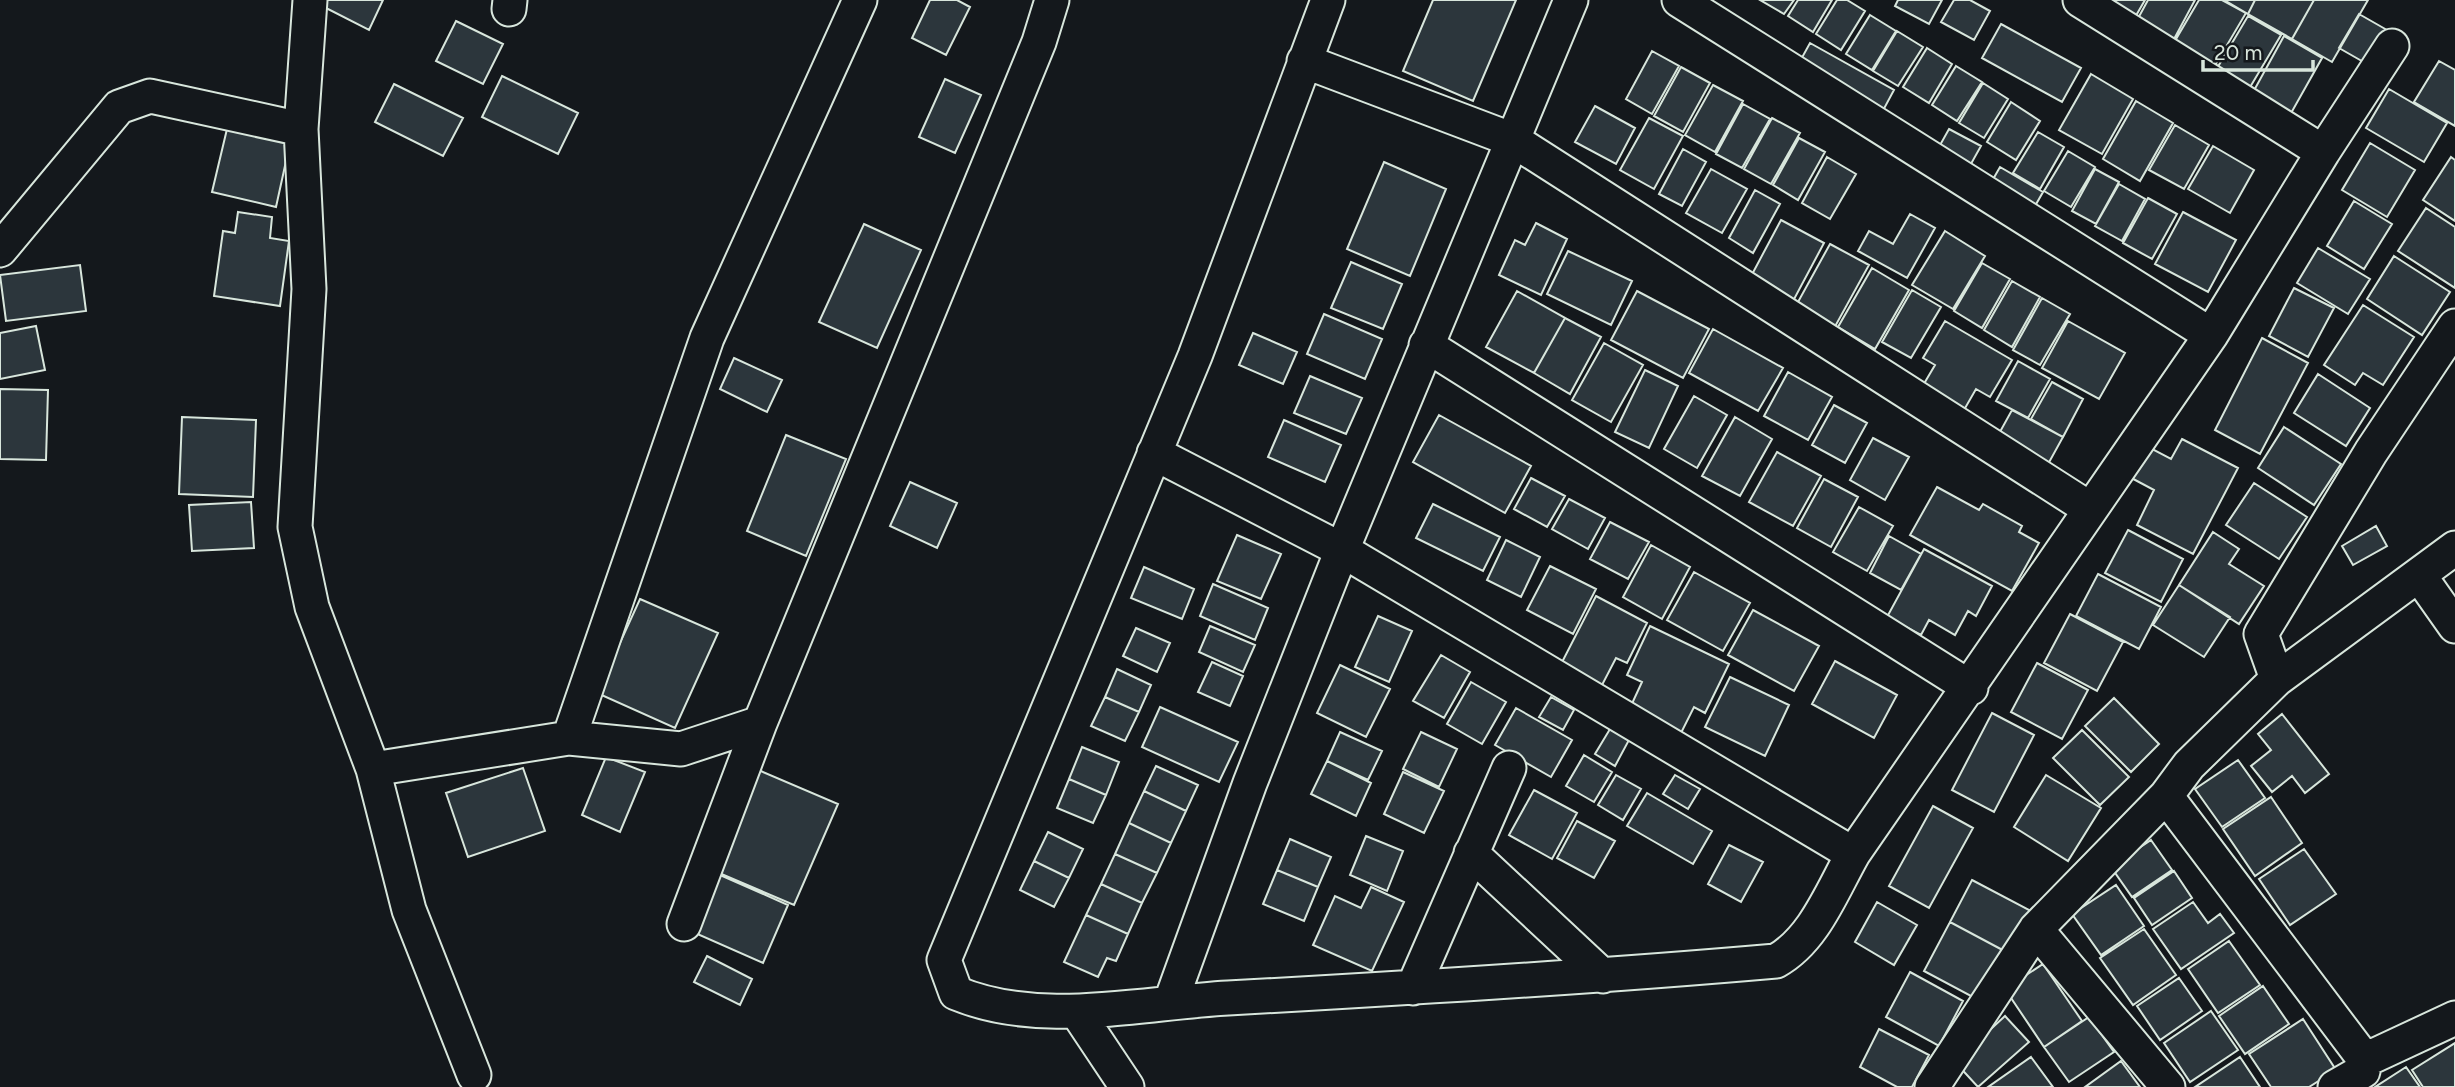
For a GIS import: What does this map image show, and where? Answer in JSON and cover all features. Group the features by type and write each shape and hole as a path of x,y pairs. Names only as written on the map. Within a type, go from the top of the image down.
{"street":[{"path":"310,0 301,129 309,289 295,527 312,607 373,769 409,911 474,1075"},
{"path":"569,738 707,338 860,0"},
{"path":"684,924 760,723 1039,42 1052,0"},
{"path":"1328,0 1195,356 944,960 956,993 988,1006 1077,1012 1171,1001 1603,976 1776,961 1793,952 1810,931 1853,854 1971,688 2211,335 2323,152 2392,46"},
{"path":"1171,1001 1250,783 1342,550 1571,0"},
{"path":"1678,0 2211,335"},
{"path":"2080,0 2323,152"},
{"path":"1304,61 1513,140 2091,509"},
{"path":"0,250 119,107 133,100 150,96 301,129"},
{"path":"2277,679 2260,635 2371,452 2455,326"},
{"path":"1426,345 1971,688"},
{"path":"1154,453 1342,550 1853,854"},
{"path":"1945,1081 2036,929 2166,796 2189,765 2277,679 2455,548"},
{"path":"2419,575 2455,626"},
{"path":"373,769 569,738 681,749 760,723"},
{"path":"1413,988 1509,768"},
{"path":"2166,796 2365,1060"},
{"path":"1471,853 1603,976"},
{"path":"2036,929 2168,1087"},
{"path":"1077,1012 1127,1087"},
{"path":"2335,1087 2362,1071 2365,1060 2455,1018"}],"building":[{"path":"327,0 383,0 369,30 324,7"},
{"path":"930,0 957,0 970,7 946,55 912,38"},
{"path":"1433,0 1516,0 1473,101 1403,71"},
{"path":"1760,0 1794,0 1784,14"},
{"path":"1798,0 1832,0 1813,32 1788,16"},
{"path":"1837,0 1847,0 1865,11 1841,50 1816,34"},
{"path":"1898,0 1942,0 1929,24 1895,6"},
{"path":"1954,0 1970,0 1990,11 1974,40 1941,22"},
{"path":"2102,0 2145,0 2134,19"},
{"path":"2148,0 2195,0 2173,41 2136,22"},
{"path":"2199,0 2222,0 2246,13 2210,74 2169,51"},
{"path":"2224,0 2255,0 2248,14"},
{"path":"2255,0 2314,0 2292,39 2248,14"},
{"path":"2314,0 2368,0 2332,62 2292,39"},
{"path":"2359,14 2387,30 2367,64 2339,48"},
{"path":"1870,15 1896,31 1872,70 1846,54"},
{"path":"2248,16 2281,35 2249,89 2216,70"},
{"path":"456,21 503,44 483,84 436,61"},
{"path":"2001,24 2081,68 2062,102 1982,58"},
{"path":"1897,31 1923,47 1898,86 1873,71"},
{"path":"2284,36 2322,58 2290,115 2252,94"},
{"path":"1810,43 1894,90 1879,118 1794,72"},
{"path":"1927,48 1952,64 1929,103 1903,87"},
{"path":"1652,51 1679,66 1652,114 1626,99"},
{"path":"2439,61 2455,70 2455,126 2414,102"},
{"path":"1956,66 1982,82 1957,121 1932,105"},
{"path":"1681,67 1710,83 1683,132 1654,116"},
{"path":"2091,74 2133,99 2102,154 2059,130"},
{"path":"502,76 578,113 558,154 482,117"},
{"path":"945,79 981,95 955,153 919,137"},
{"path":"1983,83 2008,99 1984,138 1959,123"},
{"path":"394,84 463,118 443,156 375,122"},
{"path":"1713,85 1743,101 1715,152 1685,135"},
{"path":"2389,89 2447,123 2424,162 2366,128"},
{"path":"2136,101 2173,123 2140,181 2103,159"},
{"path":"2011,102 2040,121 2016,160 1987,142"},
{"path":"1743,104 1770,119 1742,168 1716,154"},
{"path":"1595,106 1635,128 1616,164 1575,142"},
{"path":"1649,118 1683,136 1654,189 1620,170"},
{"path":"1772,118 1800,133 1771,184 1744,169"},
{"path":"2175,125 2209,145 2184,189 2149,170"},
{"path":"227,129 290,143 276,207 212,192"},
{"path":"1949,129 1981,146 1967,171 1935,154"},
{"path":"2038,132 2064,147 2040,189 2013,173"},
{"path":"1799,138 1825,152 1798,200 1773,185"},
{"path":"2370,143 2415,170 2387,217 2342,190"},
{"path":"2213,146 2254,170 2230,213 2188,189"},
{"path":"1683,149 1706,162 1682,206 1659,194"},
{"path":"2068,151 2095,167 2071,207 2044,191"},
{"path":"1827,157 1856,174 1830,219 1802,203"},
{"path":"2451,157 2455,160 2455,221 2423,200"},
{"path":"1384,162 1446,189 1410,276 1347,249"},
{"path":"2000,167 2043,192 2031,213 1988,188"},
{"path":"1711,169 1747,189 1722,233 1686,213"},
{"path":"2095,169 2119,182 2096,224 2072,211"},
{"path":"2119,184 2145,199 2122,241 2095,226"},
{"path":"1755,190 1780,204 1753,253 1729,238"},
{"path":"2148,198 2177,214 2152,259 2123,243"},
{"path":"2354,201 2392,224 2364,269 2327,246"},
{"path":"2426,208 2455,227 2455,288 2398,251"},
{"path":"238,212 272,217 270,238 289,241 280,306 214,296 223,231 235,233"},
{"path":"2183,212 2236,240 2208,292 2155,264"},
{"path":"1910,214 1935,228 1907,278 1858,251 1869,231 1893,244"},
{"path":"1781,220 1824,243 1792,303 1749,280"},
{"path":"1536,223 1567,239 1541,295 1499,275 1515,240 1525,245"},
{"path":"864,224 921,250 877,348 819,322"},
{"path":"1945,231 1985,256 1953,309 1912,285"},
{"path":"1830,244 1869,265 1832,332 1793,311"},
{"path":"2318,248 2370,279 2348,314 2297,283"},
{"path":"1568,251 1632,281 1611,325 1547,294"},
{"path":"2394,256 2450,292 2422,335 2367,299"},
{"path":"1351,262 1402,284 1383,329 1331,308"},
{"path":"1982,263 2010,279 1982,328 1954,311"},
{"path":"80,265 86,311 6,321 0,275"},
{"path":"1872,268 1909,290 1875,349 1838,327"},
{"path":"2012,281 2040,297 2012,347 1984,330"},
{"path":"2294,288 2334,308 2308,357 2269,336"},
{"path":"1912,290 1941,307 1911,358 1882,342"},
{"path":"1517,291 1565,318 1534,373 1486,347"},
{"path":"1637,291 1709,329 1683,378 1611,340"},
{"path":"2042,298 2070,314 2040,365 2013,350"},
{"path":"2363,305 2414,337 2383,385 2363,373 2355,385 2324,365"},
{"path":"1324,314 1382,339 1365,379 1307,354"},
{"path":"1565,318 1601,337 1570,394 1534,373"},
{"path":"1945,321 2012,360 1990,397 1976,389 1964,410 1922,387 1935,365 1923,358"},
{"path":"2068,321 2125,353 2099,399 2042,368"},
{"path":"36,326 45,370 0,379 0,333"},
{"path":"1713,329 1783,368 1758,411 1689,373"},
{"path":"1253,333 1297,352 1283,384 1239,365"},
{"path":"2262,338 2308,363 2260,454 2215,430"},
{"path":"1604,343 1643,365 1611,422 1572,400"},
{"path":"734,358 782,380 767,412 720,389"},
{"path":"2018,361 2050,379 2028,418 1996,401"},
{"path":"1645,370 1678,386 1649,448 1615,432"},
{"path":"1788,372 1832,397 1808,440 1764,416"},
{"path":"2318,374 2370,408 2346,446 2294,413"},
{"path":"1310,376 1362,398 1346,434 1294,413"},
{"path":"2052,382 2083,399 2063,437 2031,419"},
{"path":"0,389 48,390 46,460 0,459"},
{"path":"1694,396 1727,415 1697,468 1664,449"},
{"path":"1834,405 1867,423 1845,463 1812,445"},
{"path":"2012,410 2063,437 2047,466 1996,439"},
{"path":"1439,415 1531,466 1505,513 1413,462"},
{"path":"182,417 256,420 253,497 179,494"},
{"path":"1735,417 1772,439 1740,496 1702,476"},
{"path":"1284,420 1341,445 1325,482 1268,457"},
{"path":"2284,427 2341,464 2314,505 2258,468"},
{"path":"786,435 846,459 806,556 747,531"},
{"path":"1873,438 1909,457 1885,500 1850,480"},
{"path":"2182,439 2238,468 2193,554 2137,525 2154,490 2122,473 2139,442 2171,459"},
{"path":"1777,452 1821,476 1793,526 1749,502"},
{"path":"1531,478 1565,496 1547,527 1514,509"},
{"path":"1824,479 1858,497 1831,547 1797,528"},
{"path":"910,482 957,503 937,548 890,526"},
{"path":"2254,483 2307,517 2279,559 2226,525"},
{"path":"1937,487 1979,510 1983,504 2022,526 2019,532 2039,543 2012,591 1910,535"},
{"path":"1569,499 1605,518 1588,549 1552,529"},
{"path":"251,502 254,548 192,551 189,505"},
{"path":"1433,504 1500,537 1483,571 1416,538"},
{"path":"1859,507 1893,526 1867,571 1833,552"},
{"path":"1610,522 1649,542 1628,579 1590,559"},
{"path":"2376,526 2387,546 2353,565 2342,546"},
{"path":"2128,530 2183,559 2161,602 2105,573"},
{"path":"2213,532 2239,549 2229,564 2264,586 2239,624 2179,585"},
{"path":"1237,535 1281,554 1261,599 1217,581"},
{"path":"1889,536 1921,554 1901,590 1870,573"},
{"path":"1506,540 1540,557 1521,597 1487,580"},
{"path":"1651,545 1690,567 1662,619 1623,597"},
{"path":"1924,549 1992,586 1976,616 1968,611 1955,635 1929,620 1921,635 1887,617"},
{"path":"1550,566 1596,589 1573,634 1527,610"},
{"path":"1144,567 1194,589 1182,619 1131,598"},
{"path":"1694,572 1750,603 1723,651 1667,620"},
{"path":"2098,574 2161,607 2139,649 2076,616"},
{"path":"1213,584 1268,608 1255,640 1200,616"},
{"path":"2179,585 2230,617 2204,657 2153,625"},
{"path":"1596,596 1647,623 1627,663 1616,658 1601,687 1560,666"},
{"path":"640,599 718,633 675,728 597,693"},
{"path":"1753,610 1819,646 1794,691 1728,655"},
{"path":"2070,614 2123,642 2097,691 2044,663"},
{"path":"1378,616 1412,631 1389,682 1355,667"},
{"path":"1210,626 1255,645 1243,672 1199,652"},
{"path":"1650,626 1729,664 1705,713 1694,707 1680,735 1629,710 1642,682 1627,675"},
{"path":"1136,628 1170,643 1157,672 1123,656"},
{"path":"1441,655 1470,672 1444,718 1413,701"},
{"path":"1835,661 1897,695 1874,738 1812,704"},
{"path":"1212,662 1243,676 1230,706 1198,692"},
{"path":"2037,663 2088,690 2062,739 2011,712"},
{"path":"1340,665 1390,689 1366,737 1317,713"},
{"path":"1117,669 1151,685 1139,712 1105,697"},
{"path":"1730,677 1789,705 1765,756 1705,727"},
{"path":"1471,682 1506,702 1482,744 1447,724"},
{"path":"1105,697 1139,712 1125,741 1091,726"},
{"path":"1551,697 1574,710 1563,730 1539,717"},
{"path":"2114,698 2159,744 2131,772 2085,726"},
{"path":"1160,707 1238,742 1219,782 1142,747"},
{"path":"1516,708 1572,740 1551,777 1495,745"},
{"path":"1992,713 2034,735 1994,812 1952,790"},
{"path":"2282,714 2329,774 2305,793 2292,776 2272,792 2251,766 2271,750 2258,734"},
{"path":"1610,729 1629,740 1615,766 1595,754"},
{"path":"2082,730 2129,777 2100,805 2053,758"},
{"path":"1340,732 1382,751 1368,780 1327,761"},
{"path":"1421,732 1457,749 1439,787 1403,769"},
{"path":"1082,747 1119,762 1106,795 1069,779"},
{"path":"1584,755 1612,772 1594,802 1566,786"},
{"path":"606,757 645,772 620,832 582,815"},
{"path":"2238,760 2265,798 2222,827 2195,789"},
{"path":"1327,761 1371,783 1356,816 1311,794"},
{"path":"1156,766 1198,785 1186,811 1144,791"},
{"path":"523,768 545,831 468,857 446,793"},
{"path":"756,769 838,804 794,905 712,870"},
{"path":"1403,772 1444,791 1424,833 1384,814"},
{"path":"1616,775 1641,789 1623,820 1598,805"},
{"path":"1675,775 1700,789 1688,809 1663,794"},
{"path":"2046,775 2101,808 2068,861 2014,827"},
{"path":"1069,779 1106,795 1093,823 1057,808"},
{"path":"1534,790 1577,813 1552,859 1509,835"},
{"path":"1144,791 1186,811 1171,843 1129,823"},
{"path":"1647,793 1712,831 1693,864 1627,826"},
{"path":"2271,797 2302,843 2255,876 2223,829"},
{"path":"1933,806 1973,828 1929,908 1889,886"},
{"path":"1577,821 1615,841 1594,878 1557,858"},
{"path":"1129,823 1171,843 1157,873 1115,854"},
{"path":"1048,832 1083,849 1069,878 1034,861"},
{"path":"1366,836 1403,851 1387,891 1350,875"},
{"path":"1290,839 1331,857 1318,887 1277,870"},
{"path":"2151,840 2172,870 2132,897 2111,867"},
{"path":"1729,845 1763,862 1741,902 1708,884"},
{"path":"2304,849 2336,894 2290,925 2259,879"},
{"path":"1115,854 1157,873 1142,903 1101,884"},
{"path":"1034,861 1069,878 1054,907 1020,890"},
{"path":"1277,870 1318,887 1304,921 1263,904"},
{"path":"711,871 788,905 763,963 686,929"},
{"path":"2174,871 2192,898 2152,925 2134,898"},
{"path":"1972,880 2033,912 2010,954 1950,922"},
{"path":"1101,884 1142,903 1128,934 1086,915"},
{"path":"2116,885 2144,926 2101,955 2072,914"},
{"path":"1371,887 1404,902 1372,971 1313,945 1335,896 1361,908"},
{"path":"1877,902 1917,925 1894,965 1855,942"},
{"path":"2193,902 2208,923 2220,914 2234,933 2181,969 2153,929"},
{"path":"1086,915 1128,934 1116,961 1107,958 1098,977 1064,962"},
{"path":"1950,922 2010,954 1984,1003 1924,971"},
{"path":"2144,929 2176,975 2133,1005 2100,958"},
{"path":"2229,941 2260,985 2218,1013 2188,969"},
{"path":"707,956 752,979 740,1005 694,982"},
{"path":"2043,964 2082,1021 2044,1047 2005,989"},
{"path":"1910,972 1963,1001 1939,1046 1886,1017"},
{"path":"2179,978 2202,1011 2160,1040 2137,1006"},
{"path":"2263,986 2289,1024 2245,1054 2219,1016"},
{"path":"2211,1011 2238,1050 2190,1082 2164,1043"},
{"path":"2005,1016 2029,1042 1978,1087 1955,1062"},
{"path":"2089,1017 2114,1052 2069,1082 2044,1047"},
{"path":"2303,1019 2336,1070 2309,1087 2271,1087 2249,1054"},
{"path":"1879,1029 1929,1055 1912,1087 1897,1087 1860,1067"},
{"path":"2455,1043 2455,1087 2423,1087 2412,1070"},
{"path":"2031,1057 2053,1087 1988,1087"},
{"path":"2240,1057 2260,1087 2195,1087"},
{"path":"2121,1061 2140,1087 2085,1087"},
{"path":"2406,1067 2420,1087 2375,1087"}]}
